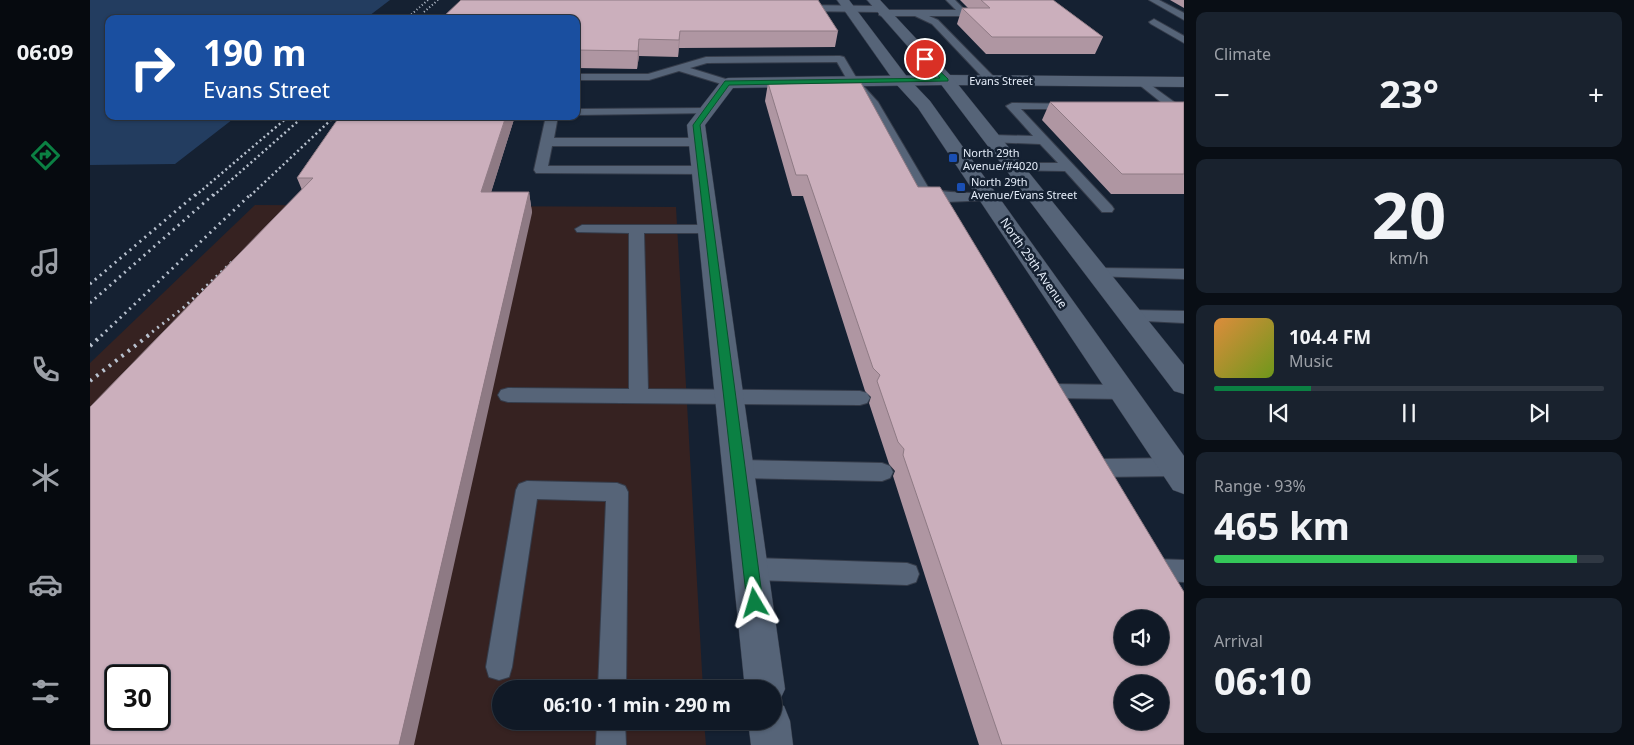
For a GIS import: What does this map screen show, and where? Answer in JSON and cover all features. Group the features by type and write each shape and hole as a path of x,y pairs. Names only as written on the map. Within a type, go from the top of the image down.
{"street":[{"name":"North 29th Avenue","path":"845,4 902,81 924,105 1179,474"},
{"path":"878,7 946,80 1184,384"},
{"name":"Evans Street","path":"728,83 946,80 1184,82"},
{"path":"728,83 696,125 764,680"},
{"path":"770,730 772,745"}],"lane":[{"path":"791,8 845,4 916,13 964,13 950,0"},
{"path":"1153,0 1184,17"},
{"path":"916,13 935,22 991,80"},
{"path":"1154,22 1184,40"},
{"path":"580,77 649,76 706,60 840,59 853,81 872,102 923,190 931,195 945,198 988,197"},
{"path":"678,68 728,83"},
{"path":"1141,81 1178,107"},
{"path":"1088,106 1012,106 1107,209"},
{"path":"1144,106 1178,107"},
{"path":"580,112 706,111"},
{"path":"551,120 541,170 702,170"},
{"path":"992,139 1043,140"},
{"path":"547,142 698,142"},
{"path":"1014,167 1068,167"},
{"path":"582,229 709,229"},
{"path":"636,230 639,396"},
{"path":"1098,273 1184,274"},
{"path":"1131,316 1184,317"},
{"path":"1052,391 1122,392"},
{"path":"508,395 860,398"},
{"path":"1101,468 1179,474"},
{"path":"739,469 882,472"},
{"path":"499,667 527,490 617,492 612,680"},
{"path":"751,569 908,574"},
{"path":"1155,570 1184,571"},
{"path":"611,730 611,745"}],"shaded area":[{"path":"90,0 390,0 370,15 105,15 105,120 232,120 175,164 90,165"},
{"path":"255,205 676,207 702,680 492,680 492,730 705,730 706,745 90,745 90,363"}],"building":[{"path":"461,0 818,0 838,31 680,31 679,40 639,39 638,51 580,50 580,15 445,15"},
{"path":"981,0 1053,0 1103,37 992,37 962,8 990,8"},
{"path":"768,83 861,83 918,187 940,187 1184,592 1184,745 1002,745 903,455 904,449 898,442 877,381 880,375 873,368 807,175 796,175"},
{"path":"1050,102 1184,102 1184,174 1122,174"},
{"path":"337,120 505,120 481,192 529,192 399,745 90,745 90,407 313,178 297,178"}],"railway":[{"path":"411,15 428,0"},
{"path":"424,12 438,0"},
{"path":"195,196 284,120"},
{"path":"213,196 299,120"},
{"path":"250,196 331,120"},
{"path":"90,284 196,194"},
{"path":"90,303 214,194"},
{"path":"101,336 251,194"},
{"path":"147,336 183,308 232,262"},
{"path":"90,346 102,335"},
{"path":"90,381 149,335"}],"place":[{"name":"North 29th Avenue/#4020","path":"953,158"},
{"name":"North 29th Avenue/Evans Street","path":"961,187"}],"route":[{"path":"755,603 696,125 728,83 946,80 925,59"}]}
